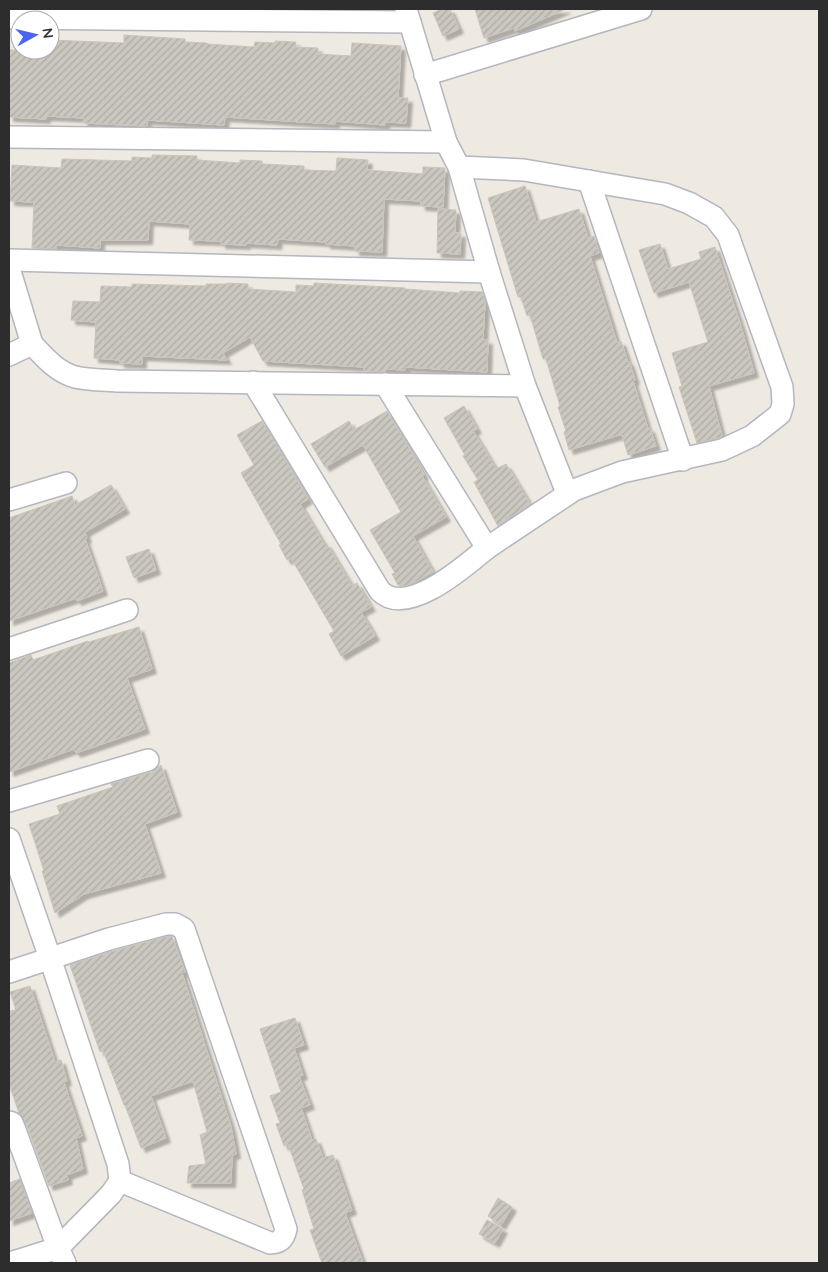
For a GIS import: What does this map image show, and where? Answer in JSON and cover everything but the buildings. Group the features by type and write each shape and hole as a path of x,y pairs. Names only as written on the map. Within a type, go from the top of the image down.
{"street":[{"path":"426,75 641,9"},
{"path":"9,18 408,16 446,142 459,167 489,272 525,386 567,494"},
{"path":"9,136 446,142"},
{"path":"253,382 380,591 392,598 417,596 448,579 487,548 567,494 622,472 722,450 752,436 780,414 784,404 782,387 728,235 714,217 689,203 665,194 524,170 459,167"},
{"path":"589,181 683,460"},
{"path":"9,260 489,272"},
{"path":"9,268 32,344 50,363 76,377 118,381 525,386"},
{"path":"9,355 32,344"},
{"path":"385,384 487,548"},
{"path":"9,500 66,483"},
{"path":"9,649 127,610"},
{"path":"9,801 148,760"},
{"path":"9,839 118,1164 120,1180 62,1256 10,1263"},
{"path":"9,972 109,938 166,924 176,924 184,929 286,1229 285,1236 282,1240 270,1243 120,1180"},
{"path":"9,1122 12,1123 16,1130 62,1256"}]}
